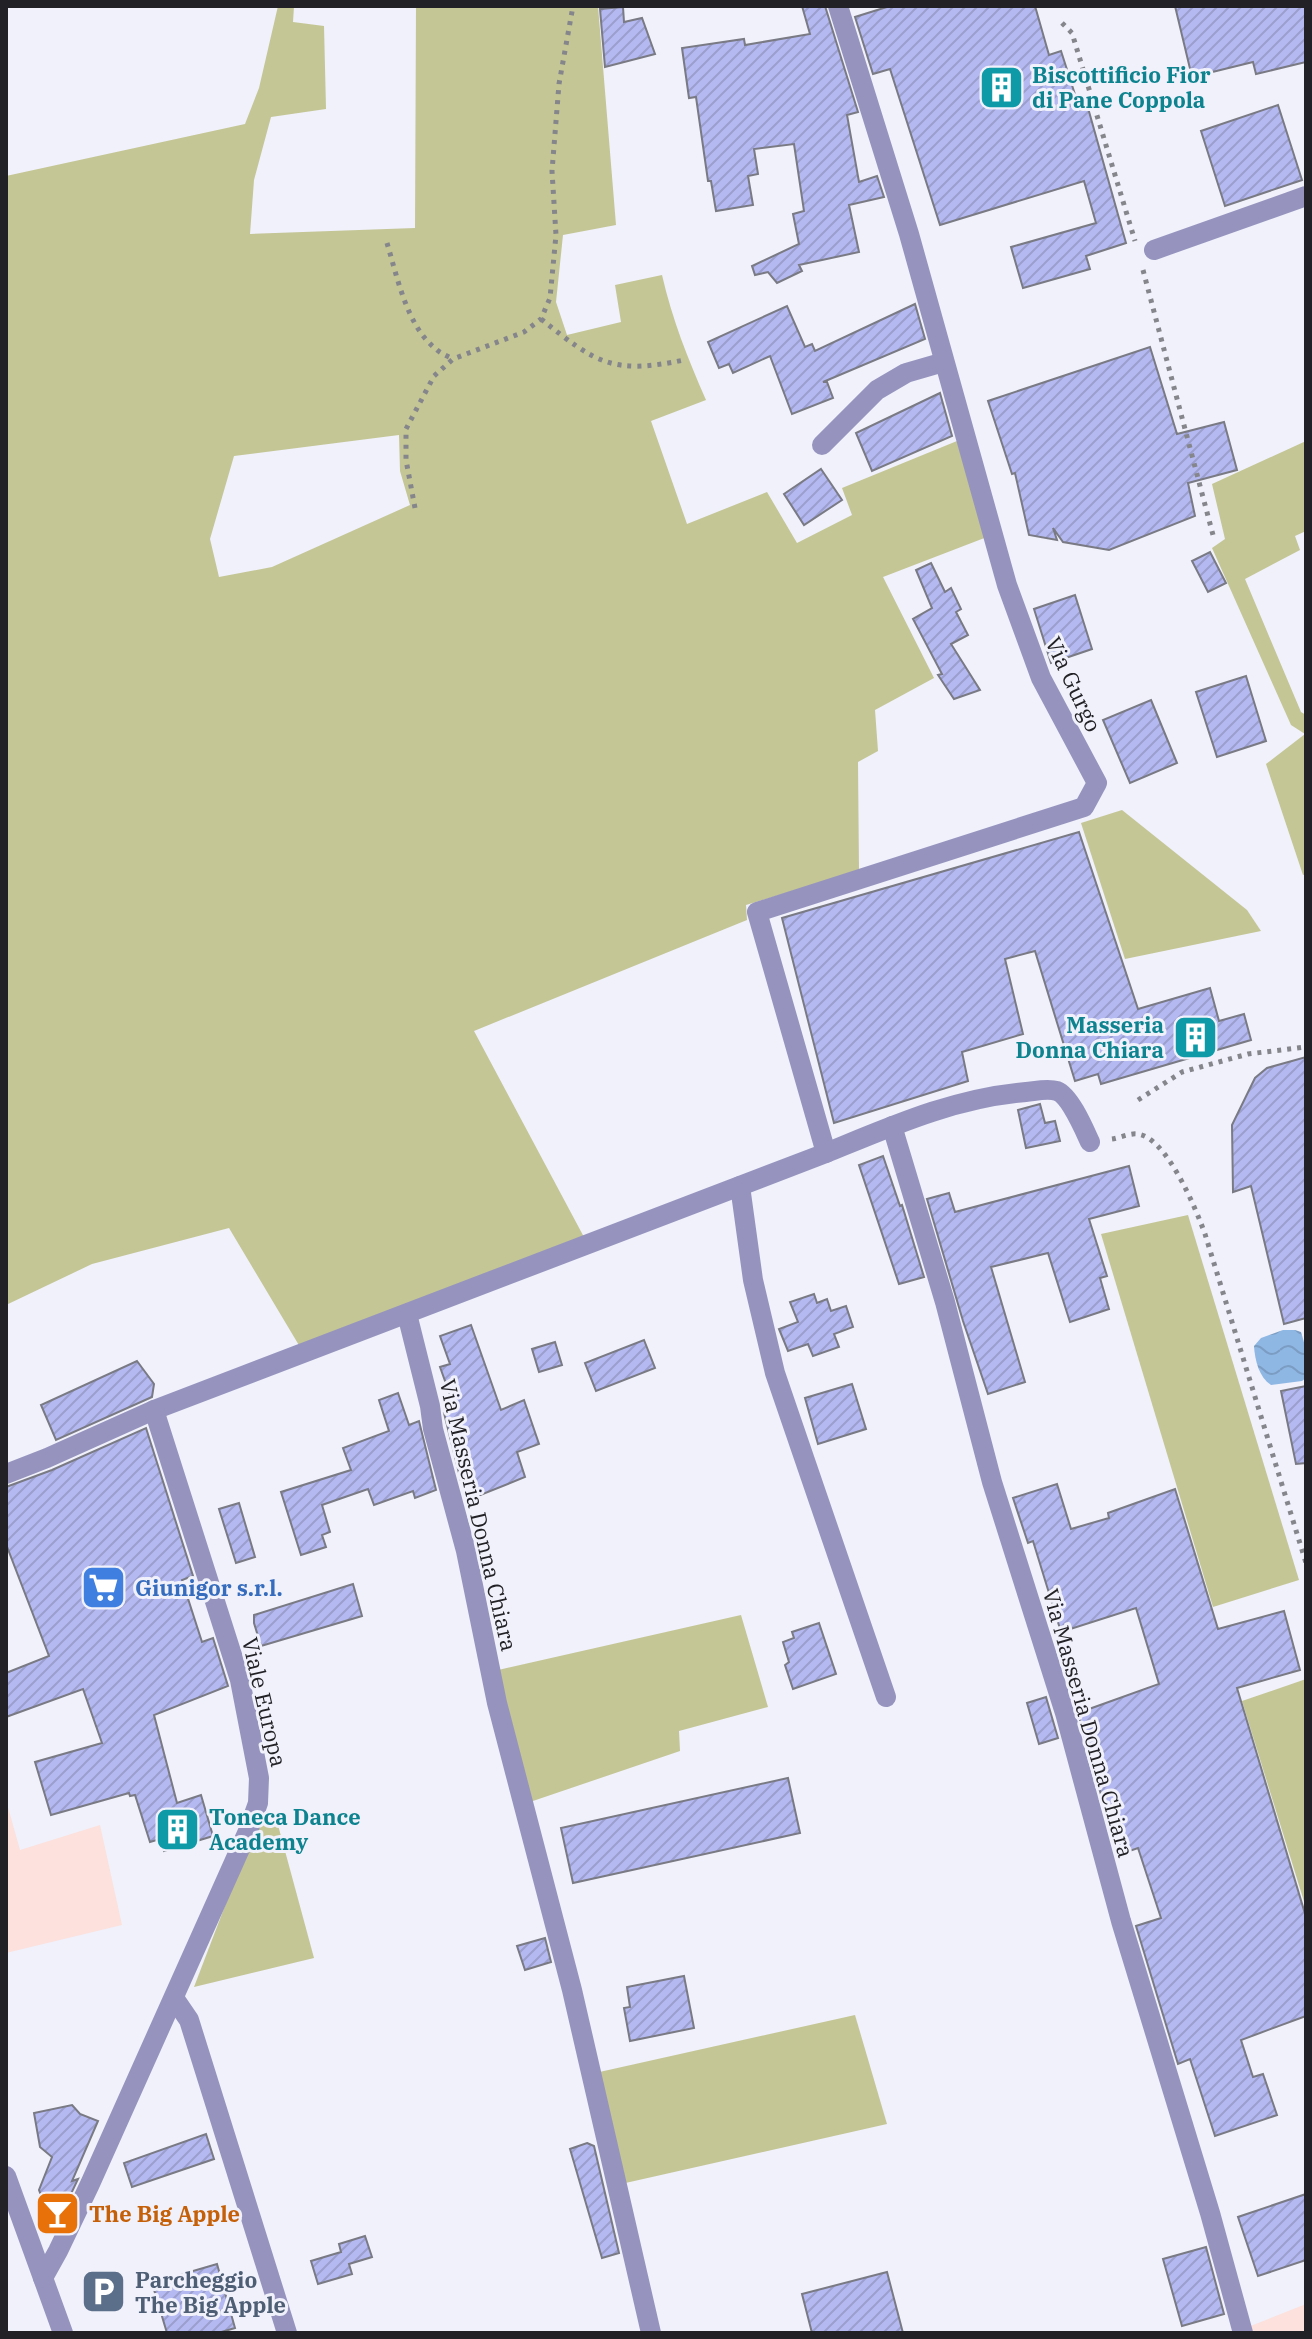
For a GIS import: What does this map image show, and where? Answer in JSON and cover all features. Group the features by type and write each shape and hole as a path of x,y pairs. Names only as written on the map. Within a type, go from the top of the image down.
{"street":[{"name":"Via Gurgo","path":"826,1153 757,912 1084,807 1097,783 1041,678 1007,585 909,234 838,6"},
{"path":"1145,257 1306,196"},
{"path":"822,445 877,390 906,373 944,362"},
{"path":"6,1474 154,1410 952,1105 991,1095 1050,1090 1060,1092 1090,1142"},
{"name":"Via Masseria Donna Chiara","path":"892,1126 945,1302 992,1482 1065,1713 1121,1921 1210,2213 1243,2333"},
{"path":"740,1186 753,1280 775,1373 886,1697"},
{"name":"Via Masseria Donna Chiara","path":"407,1314 433,1429 466,1551 497,1703 572,1990 651,2333"},
{"name":"Viale Europa","path":"43,2278 90,2184 258,1803 259,1778 240,1680 154,1410"},
{"path":"174,1998 189,2020 287,2333"},
{"path":"6,2176 63,2333"}],"path":[{"path":"415,508 406,460 406,429 434,376 453,359 524,332 541,319 550,298 556,235 552,171 554,142 559,84 573,6"},
{"path":"1062,23 1072,33 1145,257 1213,535"},
{"path":"387,243 406,304 423,336 436,350 453,359"},
{"path":"541,319 580,350 613,365 649,367 684,360"},
{"path":"1138,1100 1182,1072 1248,1054 1306,1047"},
{"path":"1090,1142 1136,1134 1155,1141 1193,1201 1306,1563"}],"shaded area":[{"path":"6,1800 20,1850 100,1825 122,1925 6,1953"},
{"path":"1306,2304 1306,2333 1233,2333"}],"green space":[{"path":"278,6 294,6 293,22 324,26 326,109 271,117 254,180 250,234 415,228 416,6 598,6 616,225 563,235 556,302 567,335 621,322 615,285 662,275 681,339 706,400 651,421 687,524 767,492 797,543 852,515 842,488 957,441 987,537 883,577 934,678 875,710 878,751 858,762 859,871 746,905 747,920 474,1031 585,1239 300,1347 229,1228 92,1264 6,1305 6,176 245,124 259,88","holes":["399,435 400,471 410,505 272,567 219,577 210,539 234,456"]},
{"path":"1306,441 1306,531 1295,536 1300,550 1245,579 1301,712 1306,715 1306,874 1303,875 1266,764 1305,734 1291,725 1212,548 1225,539 1212,484"},
{"path":"1122,810 1247,910 1261,931 1125,959 1081,823"},
{"path":"1188,1215 1299,1580 1213,1607 1101,1234"},
{"path":"741,1615 768,1707 679,1731 680,1751 530,1802 494,1671"},
{"path":"1306,1679 1306,1908 1242,1701"},
{"path":"275,1814 314,1958 194,1987 259,1817"},
{"path":"855,2015 887,2124 621,2184 595,2073"}],"water":[{"path":"1283,1330 1301,1332 1306,1349 1306,1378 1271,1385 1258,1368 1254,1346 1261,1338"}],"building":[{"path":"802,6 825,6 858,112 847,115 859,182 877,176 884,197 849,205 859,252 799,265 802,271 777,283 768,272 755,275 752,266 799,244 793,214 804,211 794,144 754,149 758,174 748,176 753,205 716,211 711,181 708,181 696,97 689,98 682,48 744,39 745,45 810,34"},
{"path":"890,6 1035,6 1049,55 1061,51 1080,110 1088,108 1126,243 1086,256 1090,269 1023,288 1011,247 1096,223 1084,181 940,225 890,69 873,74 855,17"},
{"path":"1175,6 1306,6 1306,62 1256,74 1253,62 1192,77"},
{"path":"623,7 624,22 642,18 655,54 605,67 600,9"},
{"path":"1278,105 1302,180 1225,206 1201,131"},
{"path":"915,304 925,339 823,382 827,382 833,398 792,414 770,356 733,373 729,364 719,368 708,342 787,306 805,347 812,344 815,351"},
{"path":"1150,347 1177,434 1224,422 1237,470 1188,483 1195,516 1109,550 1063,542 1053,528 1057,540 1029,535 1015,473 1012,474 988,401"},
{"path":"940,393 952,436 872,471 856,433"},
{"path":"821,469 842,500 804,525 784,494"},
{"path":"1210,552 1226,583 1208,592 1192,561"},
{"path":"931,563 945,592 951,588 961,609 956,612 968,635 951,644 980,690 954,699 938,675 942,674 913,619 932,608 916,570"},
{"path":"1075,595 1092,649 1051,663 1034,609"},
{"path":"1246,676 1266,741 1217,757 1196,692"},
{"path":"1151,700 1177,763 1130,783 1103,720"},
{"path":"1079,832 1138,1009 1210,988 1219,1021 1244,1014 1251,1040 1101,1084 1098,1074 1075,1081 1035,951 1005,959 1023,1034 962,1052 968,1081 834,1123 782,918"},
{"path":"1306,1057 1306,1318 1284,1324 1251,1186 1233,1192 1232,1125 1255,1078 1267,1068"},
{"path":"1040,1104 1045,1123 1055,1121 1060,1141 1026,1148 1018,1110"},
{"path":"883,1156 924,1277 899,1284 859,1165"},
{"path":"1129,1166 1139,1206 1089,1219 1107,1276 1100,1278 1109,1309 1070,1322 1048,1253 991,1267 1025,1382 988,1394 927,1199 949,1193 955,1212"},
{"path":"814,1294 817,1303 827,1299 831,1311 846,1306 853,1327 834,1334 839,1347 813,1356 808,1344 788,1351 779,1329 798,1322 790,1302"},
{"path":"471,1325 501,1410 524,1400 539,1444 517,1452 525,1477 478,1496 472,1477 461,1481 444,1413 455,1409 440,1367 450,1364 440,1336"},
{"path":"644,1340 655,1368 596,1391 585,1363"},
{"path":"555,1342 562,1365 539,1372 532,1349"},
{"path":"137,1361 154,1384 152,1397 56,1440 41,1405"},
{"path":"852,1384 866,1429 818,1444 805,1398"},
{"path":"1306,1386 1306,1463 1296,1464 1281,1391"},
{"path":"398,1393 409,1425 419,1421 436,1490 415,1498 413,1491 374,1505 368,1489 322,1505 330,1532 322,1535 326,1547 301,1555 281,1492 351,1470 343,1448 389,1431 379,1400"},
{"name":"Giunigor s.r.l.","path":"146,1428 193,1576 182,1580 202,1642 213,1638 228,1686 154,1715 177,1803 201,1795 213,1836 164,1851 160,1839 150,1842 135,1795 130,1796 129,1793 51,1815 35,1762 102,1743 83,1689 6,1717 6,1673 49,1656 6,1544 6,1487"},
{"path":"1057,1484 1071,1529 1109,1518 1108,1513 1175,1489 1218,1629 1284,1611 1300,1670 1237,1688 1306,1917 1306,2016 1241,2040 1253,2077 1263,2074 1277,2115 1215,2136 1190,2059 1178,2064 1136,1926 1161,1918 1138,1848 1118,1855 1078,1713 1159,1684 1136,1608 1061,1632 1033,1541 1028,1543 1013,1498"},
{"path":"239,1503 255,1557 236,1563 219,1509"},
{"path":"353,1584 362,1616 261,1646 254,1615"},
{"path":"819,1623 836,1674 793,1689 785,1665 789,1662 783,1642 794,1638 792,1632"},
{"path":"1046,1697 1058,1738 1039,1744 1027,1703"},
{"path":"788,1778 800,1833 573,1883 561,1828"},
{"path":"545,1938 551,1962 525,1970 517,1946"},
{"path":"684,1976 694,2028 630,2041 624,2008 630,2007 627,1987"},
{"path":"72,2105 80,2114 98,2121 72,2181 78,2179 54,2230 39,2190 52,2157 40,2147 34,2113"},
{"path":"206,2134 214,2159 132,2187 124,2163"},
{"path":"587,2143 594,2146 619,2253 602,2258 570,2149"},
{"path":"1306,2194 1306,2260 1258,2276 1238,2217"},
{"path":"365,2236 372,2257 349,2264 352,2274 318,2284 311,2261 341,2252 339,2244"},
{"path":"1206,2247 1224,2314 1182,2326 1163,2259"},
{"path":"217,2264 235,2328 218,2333 167,2333 152,2283"},
{"path":"887,2272 903,2333 812,2333 802,2294"}],"place":[{"name":"Biscottificio Fior di Pane Coppola","path":"1001,87"},
{"name":"Masseria Donna Chiara","path":"1195,1037"},
{"name":"Giunigor s.r.l.","path":"104,1587"},
{"name":"Toneca Dance Academy","path":"178,1829"},
{"name":"The Big Apple","path":"58,2213"},
{"name":"Parcheggio The Big Apple","path":"104,2292"}]}
